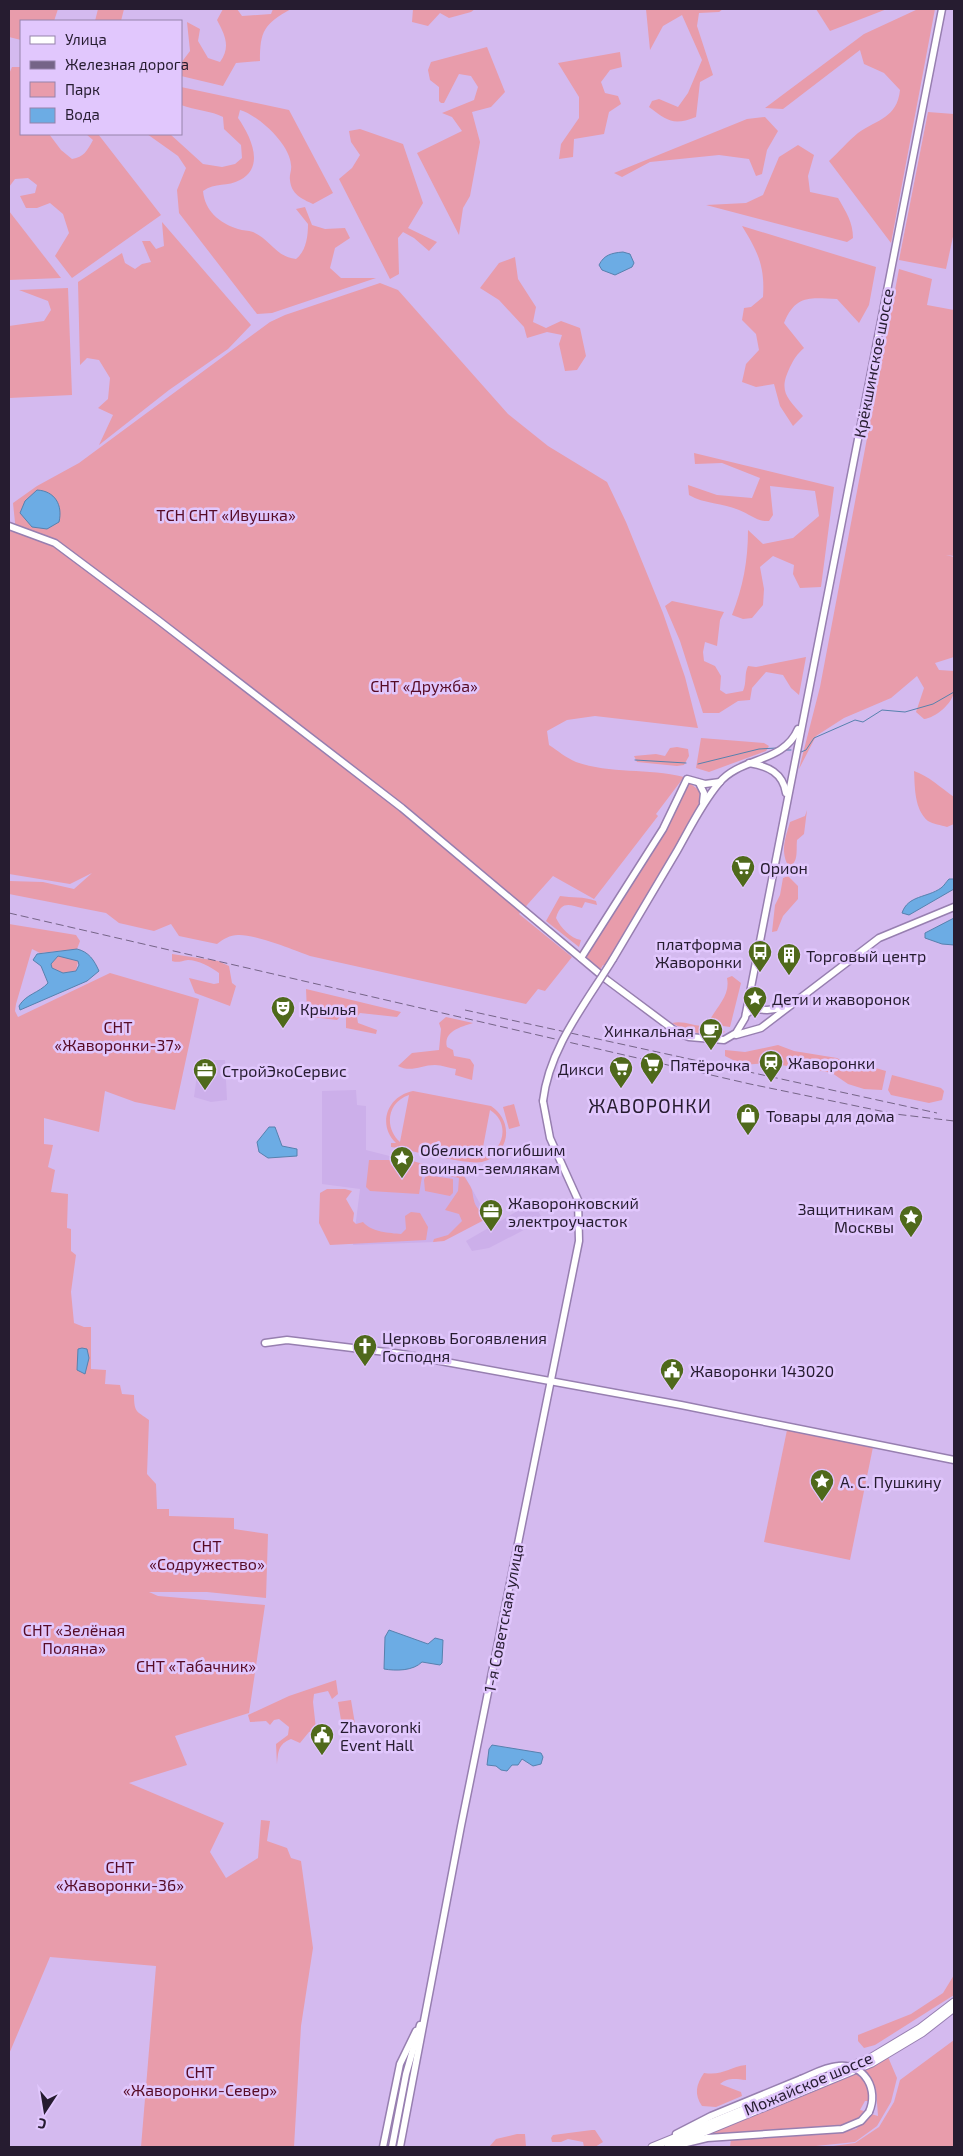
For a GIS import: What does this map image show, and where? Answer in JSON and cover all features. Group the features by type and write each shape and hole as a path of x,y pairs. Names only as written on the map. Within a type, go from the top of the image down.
{"main road":[{"name":"Крёкшинское шоссе","path":"745,1018 786,799 942,9"},
{"path":"9,526 52,541 67,551 402,808 581,958 678,1033 689,1037 716,1041 763,1026 879,938 954,907"},
{"name":"1-я Советская улица","path":"428,1995 579,1241 578,1200 550,1138 543,1101 546,1079 555,1054 703,806 720,782 732,771 784,748 796,733 803,716"},
{"path":"748,763 763,766 778,774 785,785 786,799"},
{"path":"581,958 663,829 687,778 698,783 710,784 720,782"},
{"path":"698,783 704,793 703,806"},
{"path":"752,979 754,999 766,1017 763,1026"},
{"path":"732,1036 750,1010 787,1007"},
{"path":"745,1018 749,1027 754,1029"},
{"path":"265,1343 287,1340 402,1354 681,1405 954,1460"},
{"path":"392,2145 406,2074 428,1995"},
{"path":"400,2147 428,1995"},
{"name":"Можайское шоссе","path":"652,2147 870,2058 920,2028 954,2002"},
{"name":"Можайское шоссе","path":"668,2147 872,2063 922,2033 954,2008"},
{"path":"384,2147 400,2064 425,2009"},
{"path":"652,2147 711,2116 833,2066 841,2065 855,2068 865,2076 872,2088 873,2101 869,2112 862,2121 846,2128 707,2138 672,2147"}],"shaded area":[{"path":"199,1060 225,1060 227,1100 211,1102 194,1097"},
{"path":"356,1090 357,1105 366,1106 366,1150 464,1175 487,1216 435,1242 353,1245 360,1189 322,1184 322,1091"},
{"path":"533,1202 543,1220 489,1248 472,1251 466,1241"}],"green space":[{"path":"9,9 58,9 54,20 20,20 20,40 9,37"},
{"path":"98,9 124,9 121,20 95,20"},
{"path":"223,9 237,9 242,16 271,14 273,9 291,9 275,19 265,29 261,42 260,61 236,63 223,86 182,76 182,62 190,51 187,22 200,29 198,41 208,58 220,62 225,51 226,41 217,20"},
{"path":"413,9 475,9 471,12 449,18 440,13 428,26 412,22"},
{"path":"646,9 723,9 719,12 699,13 697,26 713,75 700,82 696,117 682,121 671,121 649,107 652,101 659,99 678,107 688,93 702,60 682,15 663,26 650,50"},
{"path":"816,9 887,9 830,31"},
{"path":"918,9 935,9 891,243 829,161 858,133 891,112 895,107 900,90 884,73 864,64 860,50 783,109 765,108 864,34"},
{"path":"487,47 505,92 491,107 472,112 480,142 470,196 463,208 459,235 417,153 462,131 452,117 442,113 474,100 478,87 471,76 459,74 444,103 441,103 439,101 439,87 430,80 428,70 431,62"},
{"path":"620,52 622,67 610,70 601,82 605,93 618,96 621,104 609,112 604,134 574,139 573,157 559,159 561,144 579,118 579,97 558,63"},
{"path":"12,67 20,67 20,135 50,135 61,150 72,159 82,155 91,144 93,140 87,135 99,135 161,215 72,278 55,256 69,233 63,214 50,203 37,208 26,208 20,196 35,193 37,185 28,178 15,179 9,187 9,74"},
{"path":"182,87 289,110 333,193 313,204 298,195 292,189 290,178 291,165 285,148 264,124 240,110 238,118 251,142 254,159 248,174 240,180 212,186 203,191 207,205 214,215 219,220 240,230 251,231 259,235 283,255 296,259 306,243 308,224 296,209 305,207 312,225 325,229 345,228 350,238 335,248 330,268 341,278 376,278 272,313 257,314 179,213 177,190 186,168 178,156 148,135 171,135 203,164 222,167 235,164 242,158 241,145 224,129 223,117 182,105"},
{"path":"928,112 954,114 954,232 946,269 899,260"},
{"path":"765,117 778,131 767,150 762,174 756,176 749,159 719,155 650,162 622,177 614,173 747,119"},
{"path":"360,129 403,144 423,203 408,228 437,242 429,251 414,238 403,232 398,238 399,274 390,279 339,179 352,168 360,155 351,142 349,131"},
{"path":"798,145 814,155 808,176 810,192 838,198 846,213 852,227 853,238 847,242 706,205 746,203 763,195 779,157"},
{"path":"9,211 61,278 9,280"},
{"path":"162,222 251,325 228,349 169,390 99,445 113,415 98,408 108,399 110,378 99,360 87,358 80,365 78,282 122,253 125,263 135,269 142,264 151,262 142,241 150,241 156,249 164,246"},
{"path":"742,226 876,267 869,305 859,323 837,299 819,298 799,302 784,323 804,348 793,362 786,376 785,383 786,394 803,416 793,426 780,406 774,384 756,387 742,382 746,364 759,350 756,334 742,320 744,308 751,307 763,297 763,276 759,260"},
{"path":"515,257 518,279 536,307 533,322 546,328 561,321 580,328 586,356 577,370 565,371 559,344 562,335 547,332 527,338 524,327 499,300 480,288 499,263"},
{"path":"899,269 932,279 927,305 954,310 954,556 946,555 954,557 954,657 935,663 939,670 954,671 953,697 942,710 924,719 916,712 924,688 917,676 891,698 844,718 816,736 799,769 820,687"},
{"path":"380,283 398,290 508,414 548,446 607,482 626,522 663,613 685,677 698,728 595,716 567,720 547,731 549,745 576,762 616,770 670,774 684,777 656,814 658,816 594,899 553,876 519,914 572,957 545,991 538,989 526,1004 310,956 245,935 232,936 217,944 179,936 171,924 154,931 119,923 106,913 9,894 9,881 43,882 74,889 92,873 70,884 9,874 9,531 16,532 13,503 37,486 79,463 270,322 285,315"},
{"path":"68,288 72,395 9,398 9,326 44,321 51,310 48,301 19,290"},
{"path":"694,453 834,487 821,587 800,588 793,574 794,565 773,556 760,567 764,589 763,605 752,618 743,619 732,615 744,574 748,530 763,544 793,538 819,516 815,491 770,486 773,515 769,521 761,520 733,508 689,495 688,485 717,495 752,498 760,478 722,463 695,464"},
{"path":"672,601 724,612 720,620 717,646 705,642 703,652 704,661 715,666 721,676 720,690 726,694 743,691 748,666 756,667 806,657 799,695 791,688 783,675 766,672 752,688 750,700 738,701 719,713 703,713 680,641 665,606"},
{"path":"701,738 764,743 769,746 766,751 709,772 696,768"},
{"path":"670,748 688,749 689,756 684,765 637,762 634,756 656,754 665,756"},
{"path":"914,771 930,779 954,797 954,824 947,827 930,822 923,816 916,798"},
{"path":"687,781 700,791 699,807 605,966 603,965 600,970 587,958 586,952 626,891"},
{"path":"807,810 804,834 797,840 796,859 789,867 784,851 790,822 805,816"},
{"path":"788,876 798,886 798,899 783,916 777,931 772,932 775,905 780,895 783,878"},
{"path":"560,896 596,901 597,905 585,902 582,908 566,905 560,908 558,912 556,918 563,929 573,937 581,940 579,947 546,921"},
{"path":"9,924 76,935 80,941 77,949 40,953 32,949 16,1004 15,1011 18,1017 110,973 199,999 175,1110 135,1102 105,1091 99,1132 44,1118 44,1144 53,1145 48,1167 55,1170 51,1192 68,1194 67,1228 71,1229 71,1251 76,1255 71,1292 74,1323 84,1327 91,1327 91,1369 106,1370 105,1384 120,1385 122,1394 134,1395 137,1411 149,1420 147,1474 156,1484 157,1509 169,1509 169,1516 234,1518 234,1529 268,1534 266,1598 207,1592 149,1592 158,1596 265,1605 249,1713 175,1736 187,1765 129,1783 224,1823 210,1852 226,1878 258,1858 261,1820 270,1821 267,1841 287,1848 291,1858 301,1861 313,1948 301,2026 294,2147 141,2147 156,1966 50,1957 9,2054"},
{"path":"172,954 218,961 229,966 232,983 236,986 230,1006 195,993 189,978 214,984 219,983 219,973 196,961 172,961"},
{"path":"58,956 78,961 76,971 63,973 52,968 51,964"},
{"path":"732,976 741,983 730,1027 716,1025 725,1032 712,1035 698,1033 672,1023 681,1022 707,1026 727,991 727,978"},
{"path":"306,989 401,1012 397,1017 360,1013 357,1017 358,1023 377,1030 376,1034 346,1028 346,1017 342,1015 337,1020 313,1017 307,1011"},
{"path":"446,1017 473,1023 454,1030 450,1033 446,1042 447,1047 453,1050 454,1056 470,1059 474,1065 472,1080 455,1075 456,1069 440,1065 412,1069 398,1066 412,1053 439,1050 441,1029 439,1023"},
{"path":"778,1045 794,1051 837,1058 849,1062 871,1059 872,1067 886,1071 882,1090 864,1089 848,1084 832,1073 767,1063 743,1065 725,1056 725,1050 745,1052"},
{"path":"892,1075 941,1088 944,1091 942,1100 929,1103 891,1095 888,1090"},
{"path":"413,1091 491,1106 498,1112 504,1122 506,1135 504,1144 491,1158 482,1162 451,1159 391,1147 391,1143 396,1143 390,1136 386,1120 391,1105 404,1094","holes":["409,1095 400,1142 392,1130 390,1116 396,1103","490,1110 501,1122 502,1137 495,1150 481,1158"]},
{"path":"514,1104 520,1126 509,1129 503,1107"},
{"path":"369,1160 409,1160 463,1175 472,1190 475,1204 479,1210 487,1213 488,1218 444,1241 433,1242 434,1239 448,1235 462,1221 459,1214 445,1210 458,1191 459,1178 423,1171 419,1194 370,1191 366,1187"},
{"path":"426,1175 453,1179 453,1193 450,1196 425,1191 424,1180"},
{"path":"327,1189 352,1191 346,1199 354,1213 353,1221 356,1224 363,1222 371,1228 381,1231 401,1234 406,1229 405,1216 411,1212 420,1213 428,1227 426,1240 330,1245 319,1223 320,1193"},
{"path":"787,1430 873,1447 850,1560 764,1542"},
{"path":"336,1680 338,1694 332,1699 328,1691 314,1694 316,1729 309,1732 300,1743 291,1739 283,1743 278,1752 277,1765 276,1744 288,1735 289,1727 279,1719 274,1720 270,1725 266,1721 250,1722 248,1715 289,1696"},
{"path":"351,1700 355,1724 342,1726 338,1702"},
{"path":"954,1975 954,1995 875,2045 864,2048 858,2041 858,2035 911,2014 943,1993"},
{"path":"954,2040 954,2147 826,2147 855,2143 879,2127 894,2102 900,2080"},
{"path":"888,2057 897,2078 891,2102 877,2126 855,2142 806,2147 730,2147 731,2139 843,2132 856,2129 871,2114 878,2116 876,2089 865,2070"},
{"path":"746,2065 746,2080 729,2079 720,2084 741,2092 742,2096 716,2107 702,2106 697,2090 704,2073 711,2074"},
{"path":"855,2073 862,2078 866,2085 869,2092 869,2101 865,2101 860,2110 864,2111 854,2123 842,2127 699,2137"},
{"path":"595,2130 603,2142 595,2147 584,2147 583,2142 568,2139 561,2142 552,2142 551,2138 553,2135"},
{"path":"525,2134 526,2147 489,2147 496,2139"}],"water":[{"path":"623,252 630,254 634,263 632,267 615,275 602,270 599,265 606,257"},
{"path":"37,490 49,493 59,505 59,522 47,529 32,527 20,513 25,501"},
{"path":"949,879 954,879 954,889 909,915 902,913 905,907 913,900 936,891"},
{"path":"954,918 954,945 942,944 925,938 925,933"},
{"path":"77,949 91,957 99,971 87,981 20,1010 19,1006 25,999 48,983 41,966 33,960 37,954","holes":["58,956 78,961 79,965 76,971 63,973 52,968 51,964"]},
{"path":"269,1127 275,1127 282,1146 297,1149 297,1156 268,1158 259,1152 257,1142"},
{"path":"78,1349 87,1349 89,1358 85,1374 77,1370"},
{"path":"389,1630 428,1644 435,1638 443,1640 442,1663 440,1665 422,1662 409,1669 384,1669 385,1637"},
{"path":"492,1745 541,1753 543,1757 541,1764 533,1766 522,1759 518,1765 512,1765 507,1771 501,1770 496,1766 487,1765 489,1749"}],"waterway":[{"path":"801,752 806,750 814,738 855,720 863,722 882,710 905,712 933,704 954,692"},
{"path":"698,764 759,749 777,748"},
{"path":"786,750 791,750"},
{"path":"635,760 686,763"}],"railway":[{"path":"9,913 750,1084 895,1114 954,1121"},
{"path":"465,1010 937,1113"}],"place":[{"name":"Орион","path":"743,888"},
{"name":"платформа Жаворонки","path":"760,973"},
{"name":"Торговый центр","path":"789,976"},
{"name":"Дети и жаворонок","path":"755,1019"},
{"name":"Крылья","path":"283,1029"},
{"name":"Хинкальная","path":"711,1051"},
{"name":"Жаворонки","path":"771,1083"},
{"name":"Пятёрочка","path":"652,1085"},
{"name":"Дикси","path":"621,1089"},
{"name":"СтройЭкоСервис","path":"205,1091"},
{"name":"Товары для дома","path":"748,1136"},
{"name":"Обелиск погибшим воинам-землякам","path":"402,1179"},
{"name":"Жаворонковский электроучасток","path":"491,1232"},
{"name":"Защитникам Москвы","path":"911,1238"},
{"name":"Церковь Богоявления Господня","path":"365,1367"},
{"name":"Жаворонки 143020","path":"672,1391"},
{"name":"А. С. Пушкину","path":"822,1502"},
{"name":"Zhavoronki Event Hall","path":"322,1756"}],"district":[{"name":"ЖАВОРОНКИ","path":"650,1105"}],"park label":[{"name":"ТСН СНТ «Ивушка»","path":"226,514"},
{"name":"СНТ «Дружба»","path":"424,685"},
{"name":"СНТ «Жаворонки-37»","path":"118,1035"},
{"name":"СНТ «Содружество»","path":"207,1554"},
{"name":"СНТ «Зелёная Поляна»","path":"74,1638"},
{"name":"СНТ «Табачник»","path":"196,1665"},
{"name":"СНТ «Жаворонки-36»","path":"120,1875"},
{"name":"СНТ «Жаворонки-Север»","path":"200,2080"}]}
